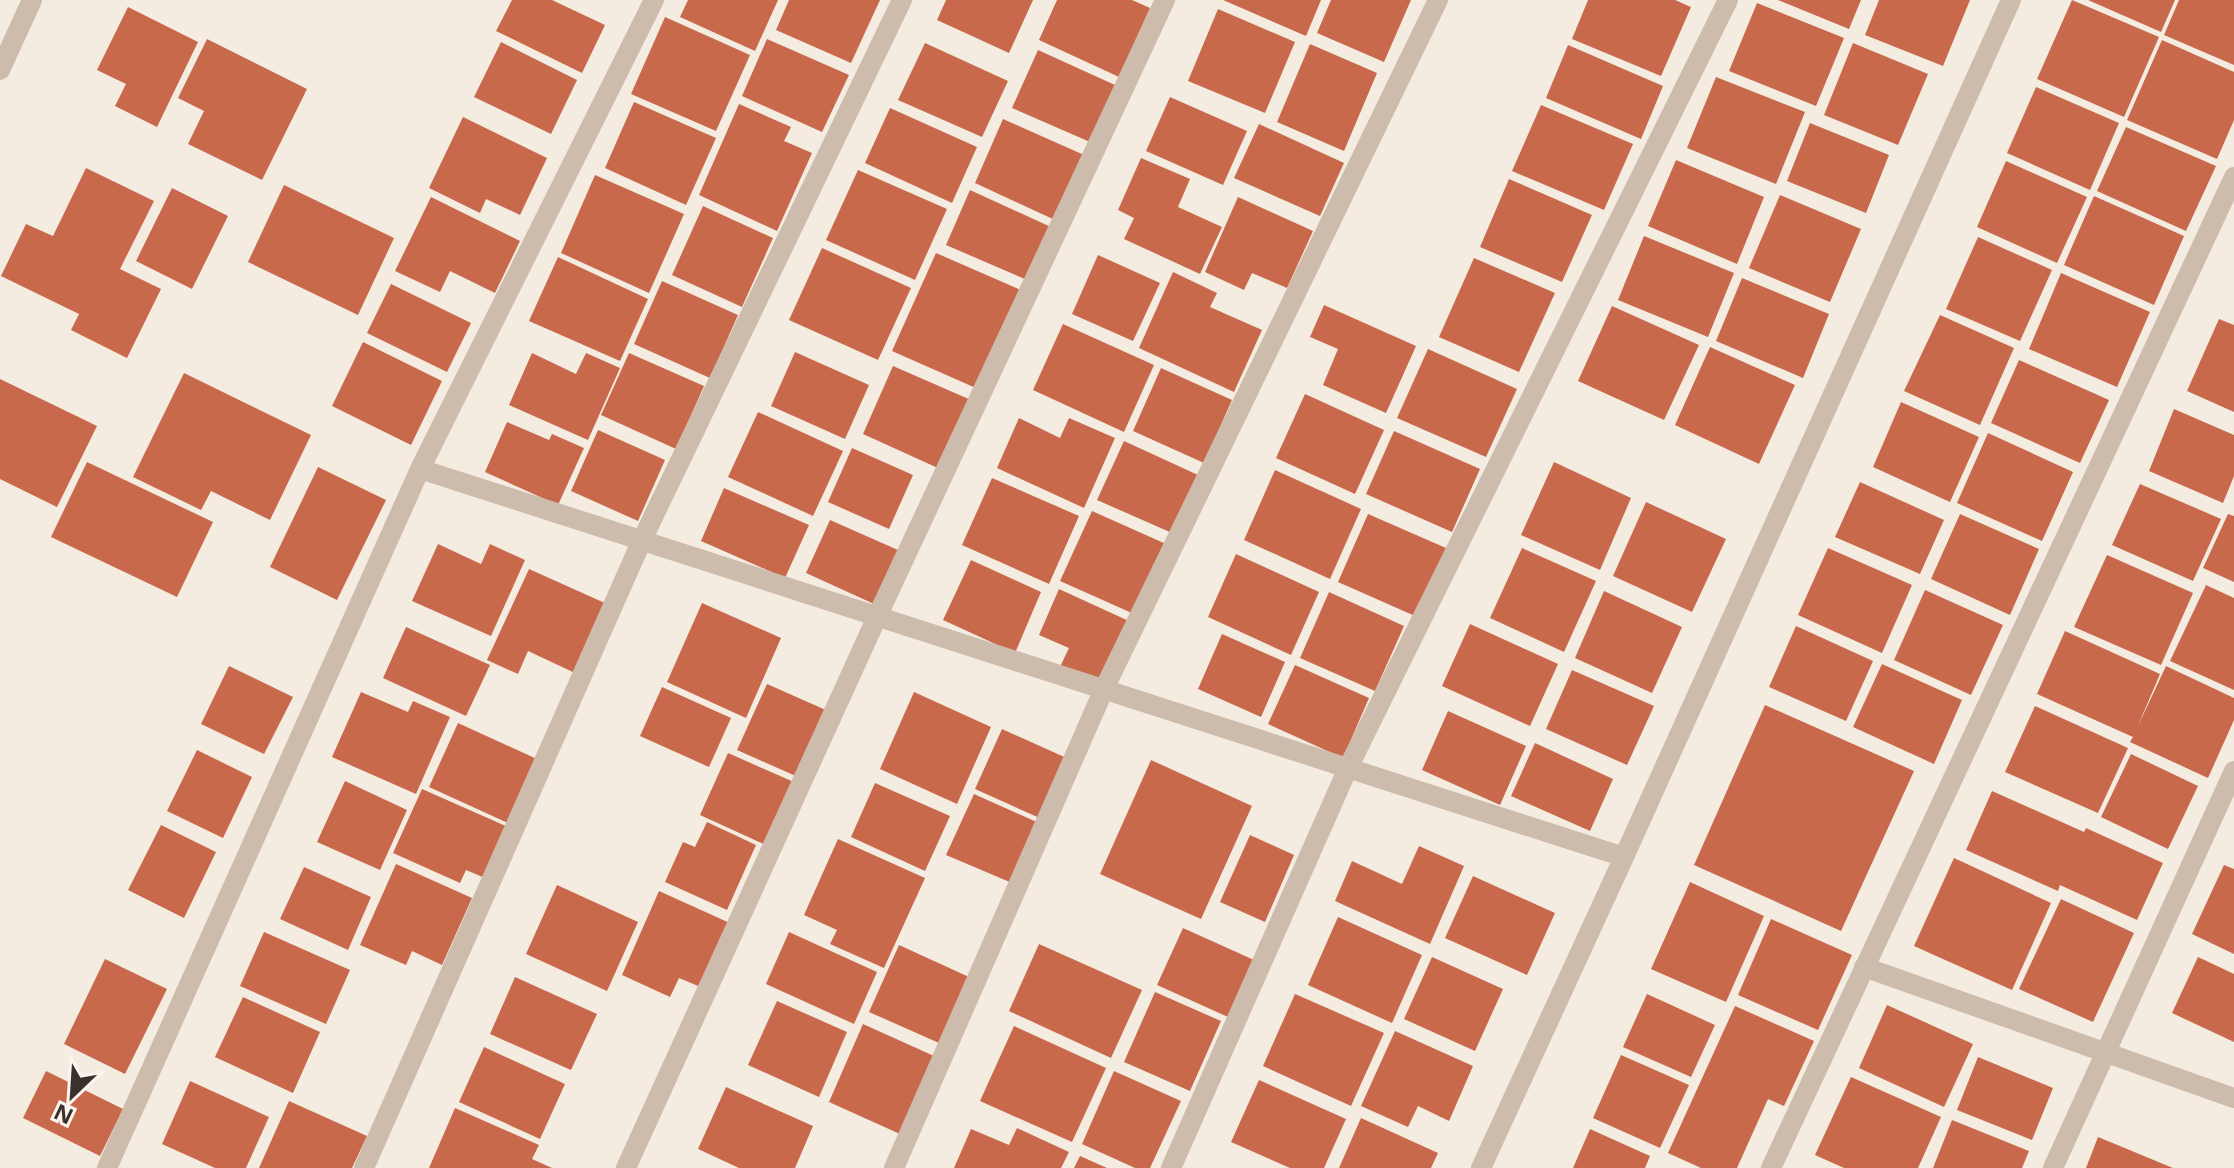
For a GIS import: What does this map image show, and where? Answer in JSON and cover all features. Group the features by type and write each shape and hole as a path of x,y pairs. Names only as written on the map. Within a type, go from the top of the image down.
{"street":[{"path":"0,70 32,0"},
{"path":"107,1168 420,469 654,0"},
{"path":"364,1168 642,540 902,0"},
{"path":"626,1168 877,617 1165,0"},
{"path":"894,1168 1104,689 1438,0"},
{"path":"1171,1168 1348,768 1728,0"},
{"path":"1481,1168 2011,0"},
{"path":"1771,1168 2234,177"},
{"path":"420,469 1624,857"},
{"path":"2053,1168 2234,771"},
{"path":"1864,967 2234,1098"}],"building":[{"path":"512,0 552,0 605,25 582,73 496,31"},
{"path":"688,0 778,0 755,51 680,17"},
{"path":"789,0 880,0 851,63 776,30"},
{"path":"946,0 1033,0 1009,53 937,20"},
{"path":"1057,0 1132,0 1150,8 1119,77 1039,40"},
{"path":"1223,0 1321,0 1306,36"},
{"path":"1331,0 1411,0 1384,62 1317,33"},
{"path":"1588,0 1675,0 1691,7 1661,76 1572,39"},
{"path":"1778,0 1861,0 1849,29"},
{"path":"1879,0 1970,0 1943,66 1865,35"},
{"path":"2072,0 2159,37 2124,117 2037,79"},
{"path":"2088,0 2175,0 2161,32"},
{"path":"2179,0 2234,0 2234,65 2164,35"},
{"path":"1757,3 1844,38 1816,106 1729,71"},
{"path":"128,7 198,42 157,127 115,106 126,84 97,70"},
{"path":"1218,9 1295,42 1265,113 1188,81"},
{"path":"665,17 750,55 716,131 631,94"},
{"path":"207,39 307,89 262,180 188,144 204,111 178,98"},
{"path":"767,39 849,75 822,132 742,96"},
{"path":"2162,40 2234,72 2234,120 2217,159 2127,120"},
{"path":"501,42 577,80 551,134 474,97"},
{"path":"925,43 1008,81 982,137 898,100"},
{"path":"1853,43 1928,74 1898,145 1824,115"},
{"path":"1310,44 1377,73 1344,151 1277,122"},
{"path":"1568,45 1663,86 1641,139 1546,98"},
{"path":"1038,50 1115,85 1090,142 1012,108"},
{"path":"1716,77 1805,112 1776,184 1687,148"},
{"path":"2036,87 2119,123 2090,190 2007,153"},
{"path":"1170,97 1247,131 1223,185 1146,151"},
{"path":"634,102 716,138 686,205 605,168"},
{"path":"739,104 791,127 784,141 812,153 777,231 699,195"},
{"path":"1541,105 1633,144 1604,210 1512,171"},
{"path":"890,108 977,147 952,203 865,163"},
{"path":"463,117 547,158 520,215 486,199 480,213 429,188"},
{"path":"1003,119 1084,155 1055,220 975,183"},
{"path":"1810,123 1889,155 1866,213 1787,181"},
{"path":"1259,124 1344,163 1320,216 1234,178"},
{"path":"2126,127 2216,166 2186,231 2097,191"},
{"path":"1141,158 1190,179 1178,207 1222,227 1200,274 1124,239 1134,218 1118,210"},
{"path":"1676,160 1764,197 1737,264 1648,226"},
{"path":"2006,161 2087,197 2057,263 1977,227"},
{"path":"86,168 154,201 120,269 161,289 127,358 71,330 79,314 1,276 26,224 53,236"},
{"path":"858,170 947,209 915,280 826,240"},
{"path":"595,175 684,214 649,293 561,253"},
{"path":"1509,179 1592,215 1562,282 1480,247"},
{"path":"284,185 394,238 358,315 248,262"},
{"path":"172,188 228,216 192,289 136,261"},
{"path":"970,190 1051,227 1027,280 946,245"},
{"path":"1780,195 1861,229 1830,302 1749,268"},
{"path":"2094,196 2184,236 2154,305 2064,265"},
{"path":"431,197 520,241 495,293 450,271 440,292 395,271"},
{"path":"1238,197 1313,231 1287,288 1252,273 1244,290 1205,272"},
{"path":"703,206 773,238 742,307 672,275"},
{"path":"1644,236 1734,273 1708,337 1618,300"},
{"path":"1978,237 2052,270 2020,341 1946,309"},
{"path":"822,248 911,288 878,360 789,320"},
{"path":"936,253 1023,291 978,389 892,351"},
{"path":"1098,255 1160,283 1133,341 1072,314"},
{"path":"558,257 648,299 620,361 529,321"},
{"path":"1474,258 1555,293 1519,372 1439,337"},
{"path":"1173,272 1217,293 1210,307 1262,330 1234,392 1139,348"},
{"path":"2061,273 2150,312 2117,387 2029,349"},
{"path":"1742,278 1829,314 1803,378 1716,341"},
{"path":"662,281 738,315 710,378 634,344"},
{"path":"391,284 471,323 447,372 367,333"},
{"path":"1324,305 1416,346 1386,413 1323,385 1338,349 1310,337"},
{"path":"1612,306 1699,345 1664,420 1578,381"},
{"path":"1940,315 2014,348 1980,425 1904,391"},
{"path":"2219,319 2234,325 2234,412 2187,391"},
{"path":"1063,324 1154,365 1124,432 1033,390"},
{"path":"363,342 442,381 411,445 332,406"},
{"path":"1710,347 1795,385 1759,464 1675,425"},
{"path":"1428,349 1517,389 1486,457 1397,418"},
{"path":"795,352 869,385 845,439 771,406"},
{"path":"532,353 576,374 586,353 620,368 588,440 509,405"},
{"path":"629,353 704,386 676,449 601,415"},
{"path":"2019,360 2109,400 2080,463 1991,423"},
{"path":"893,366 971,400 940,469 863,434"},
{"path":"1161,368 1232,400 1204,463 1133,431"},
{"path":"184,373 311,435 270,520 211,491 201,510 133,477"},
{"path":"0,379 97,426 57,507 0,479"},
{"path":"1305,394 1384,430 1355,494 1276,458"},
{"path":"1901,402 1979,437 1950,502 1873,467"},
{"path":"2174,409 2234,435 2234,476 2223,503 2149,471"},
{"path":"758,412 843,451 813,516 728,477"},
{"path":"1019,418 1060,438 1069,418 1115,438 1084,508 997,468"},
{"path":"507,422 549,440 552,434 584,448 558,505 485,472"},
{"path":"598,430 665,460 638,521 571,491"},
{"path":"1394,431 1480,469 1452,532 1366,494"},
{"path":"1988,433 2073,472 2042,541 1957,503"},
{"path":"1124,441 1198,475 1172,533 1097,500"},
{"path":"852,448 913,475 889,529 828,502"},
{"path":"87,462 213,522 177,597 51,537"},
{"path":"1554,462 1631,498 1600,570 1521,535"},
{"path":"318,467 386,500 337,600 270,567"},
{"path":"1275,470 1361,509 1330,579 1244,540"},
{"path":"992,478 1079,516 1049,584 962,545"},
{"path":"1860,482 1944,520 1920,574 1835,537"},
{"path":"2140,484 2221,519 2193,581 2112,545"},
{"path":"724,488 809,525 785,578 701,541"},
{"path":"1646,502 1726,539 1692,612 1613,576"},
{"path":"1092,511 1166,544 1134,614 1060,581"},
{"path":"1368,514 1446,548 1415,616 1338,582"},
{"path":"1960,514 2039,549 2010,615 1931,579"},
{"path":"2228,514 2234,516 2234,582 2203,568"},
{"path":"830,520 898,550 874,604 806,573"},
{"path":"438,544 481,564 490,544 525,560 491,636 412,601"},
{"path":"1522,548 1596,581 1564,652 1490,618"},
{"path":"1828,548 1912,585 1882,653 1798,615"},
{"path":"1236,554 1319,592 1291,655 1208,617"},
{"path":"2107,555 2193,593 2161,665 2074,627"},
{"path":"971,560 1041,592 1015,653 943,620"},
{"path":"529,569 607,604 575,673 528,651 518,674 487,660"},
{"path":"2206,585 2234,598 2234,690 2170,661"},
{"path":"1059,589 1131,622 1102,686 1060,667 1069,648 1039,635"},
{"path":"1925,590 2003,625 1971,695 1894,660"},
{"path":"1604,591 1682,627 1652,693 1575,658"},
{"path":"1329,592 1404,626 1375,691 1300,658"},
{"path":"702,603 781,638 746,718 667,682"},
{"path":"1470,624 1558,664 1530,726 1442,686"},
{"path":"1796,626 1873,661 1846,721 1769,687"},
{"path":"406,627 490,665 466,716 383,678"},
{"path":"2065,631 2160,674 2137,728 2166,666 2234,698 2234,720 2208,778 2130,742 2133,737 2037,694"},
{"path":"1222,634 1285,662 1261,717 1198,689"},
{"path":"1882,664 1962,700 1934,764 1853,727"},
{"path":"1295,665 1369,698 1343,758 1268,724"},
{"path":"229,666 293,697 264,754 201,724"},
{"path":"1572,670 1654,706 1627,765 1546,729"},
{"path":"767,684 828,711 798,777 737,750"},
{"path":"662,687 731,718 709,767 640,736"},
{"path":"361,692 408,712 413,701 450,717 416,794 332,757"},
{"path":"914,692 991,727 957,804 880,769"},
{"path":"1765,705 1914,771 1841,931 1694,865"},
{"path":"2035,706 2128,748 2098,813 2005,772"},
{"path":"1448,711 1526,746 1500,805 1422,770"},
{"path":"458,723 539,760 510,824 429,787"},
{"path":"1002,729 1071,760 1044,820 975,789"},
{"path":"1535,743 1613,779 1590,831 1511,796"},
{"path":"197,750 252,777 223,838 167,811"},
{"path":"728,753 796,783 768,846 700,815"},
{"path":"2131,754 2198,786 2168,849 2101,817"},
{"path":"1151,760 1252,806 1201,919 1100,874"},
{"path":"345,781 407,810 380,870 317,842"},
{"path":"875,783 950,816 925,871 851,837"},
{"path":"422,789 508,827 485,878 466,870 460,883 393,853"},
{"path":"1992,791 2163,863 2137,920 2060,885 2058,891 1966,850"},
{"path":"974,794 1039,823 1012,883 946,855"},
{"path":"707,822 756,845 727,910 665,882 683,842 695,847"},
{"path":"161,825 216,852 184,918 128,890"},
{"path":"1250,835 1294,855 1265,922 1220,902"},
{"path":"838,839 925,878 884,968 830,944 837,930 804,915"},
{"path":"1419,846 1464,866 1430,944 1335,901 1352,861 1402,884"},
{"path":"1954,858 2051,903 2012,990 1914,946"},
{"path":"396,864 472,898 442,965 412,951 406,965 360,945"},
{"path":"2224,865 2234,869 2234,954 2192,934"},
{"path":"304,867 371,897 348,950 280,919"},
{"path":"1473,876 1555,913 1527,975 1445,938"},
{"path":"1690,882 1764,916 1726,1002 1651,969"},
{"path":"557,885 638,922 607,991 526,954"},
{"path":"659,891 732,924 703,988 679,978 670,997 622,975"},
{"path":"2061,899 2134,933 2093,1022 2019,989"},
{"path":"1338,917 1422,955 1392,1023 1308,985"},
{"path":"1771,919 1852,955 1818,1030 1738,995"},
{"path":"1183,928 1254,960 1228,1017 1157,985"},
{"path":"264,932 350,970 326,1024 240,986"},
{"path":"789,932 877,972 854,1024 766,984"},
{"path":"1039,944 1142,990 1111,1058 1009,1011"},
{"path":"899,945 969,977 939,1043 869,1012"},
{"path":"1432,957 1503,989 1475,1051 1404,1019"},
{"path":"2198,957 2234,974 2234,1042 2172,1013"},
{"path":"105,959 167,989 125,1074 64,1044"},
{"path":"515,977 597,1014 571,1070 490,1034"},
{"path":"1155,992 1221,1021 1190,1091 1124,1062"},
{"path":"1295,994 1384,1033 1351,1106 1263,1066"},
{"path":"1647,994 1715,1025 1691,1077 1623,1047"},
{"path":"243,997 320,1032 293,1093 215,1057"},
{"path":"777,1001 847,1032 819,1097 748,1065"},
{"path":"1887,1005 1973,1044 1944,1107 1859,1068"},
{"path":"1735,1006 1814,1041 1784,1106 1768,1099 1737,1168 1701,1168 1668,1153"},
{"path":"863,1024 934,1056 900,1134 829,1102"},
{"path":"1014,1026 1106,1068 1072,1142 980,1101"},
{"path":"1395,1031 1473,1066 1449,1121 1418,1106 1408,1127 1361,1106"},
{"path":"484,1047 565,1084 540,1139 459,1102"},
{"path":"1621,1055 1689,1085 1660,1148 1593,1118"},
{"path":"1978,1057 2053,1088 2032,1140 1957,1110"},
{"path":"46,1071 123,1109 100,1156 23,1118"},
{"path":"1114,1071 1181,1101 1150,1168 1135,1168 1082,1144"},
{"path":"1851,1077 1941,1117 1918,1168 1844,1168 1815,1155"},
{"path":"1259,1080 1346,1119 1324,1168 1290,1168 1231,1142"},
{"path":"190,1081 269,1117 246,1168 215,1168 162,1144"},
{"path":"726,1087 813,1126 795,1168 739,1168 698,1149"},
{"path":"289,1101 367,1136 352,1168 259,1168"},
{"path":"455,1108 539,1145 532,1159 552,1168 429,1168"},
{"path":"1361,1118 1438,1153 1431,1168 1339,1168"},
{"path":"1952,1120 2029,1151 2022,1168 1933,1168"},
{"path":"1017,1128 1069,1152 1061,1168 954,1168 971,1129 1009,1145"},
{"path":"1590,1129 1650,1156 1645,1168 1573,1168"},
{"path":"2098,1137 2173,1168 2086,1168"},
{"path":"1080,1156 1107,1168 1074,1168"}]}
